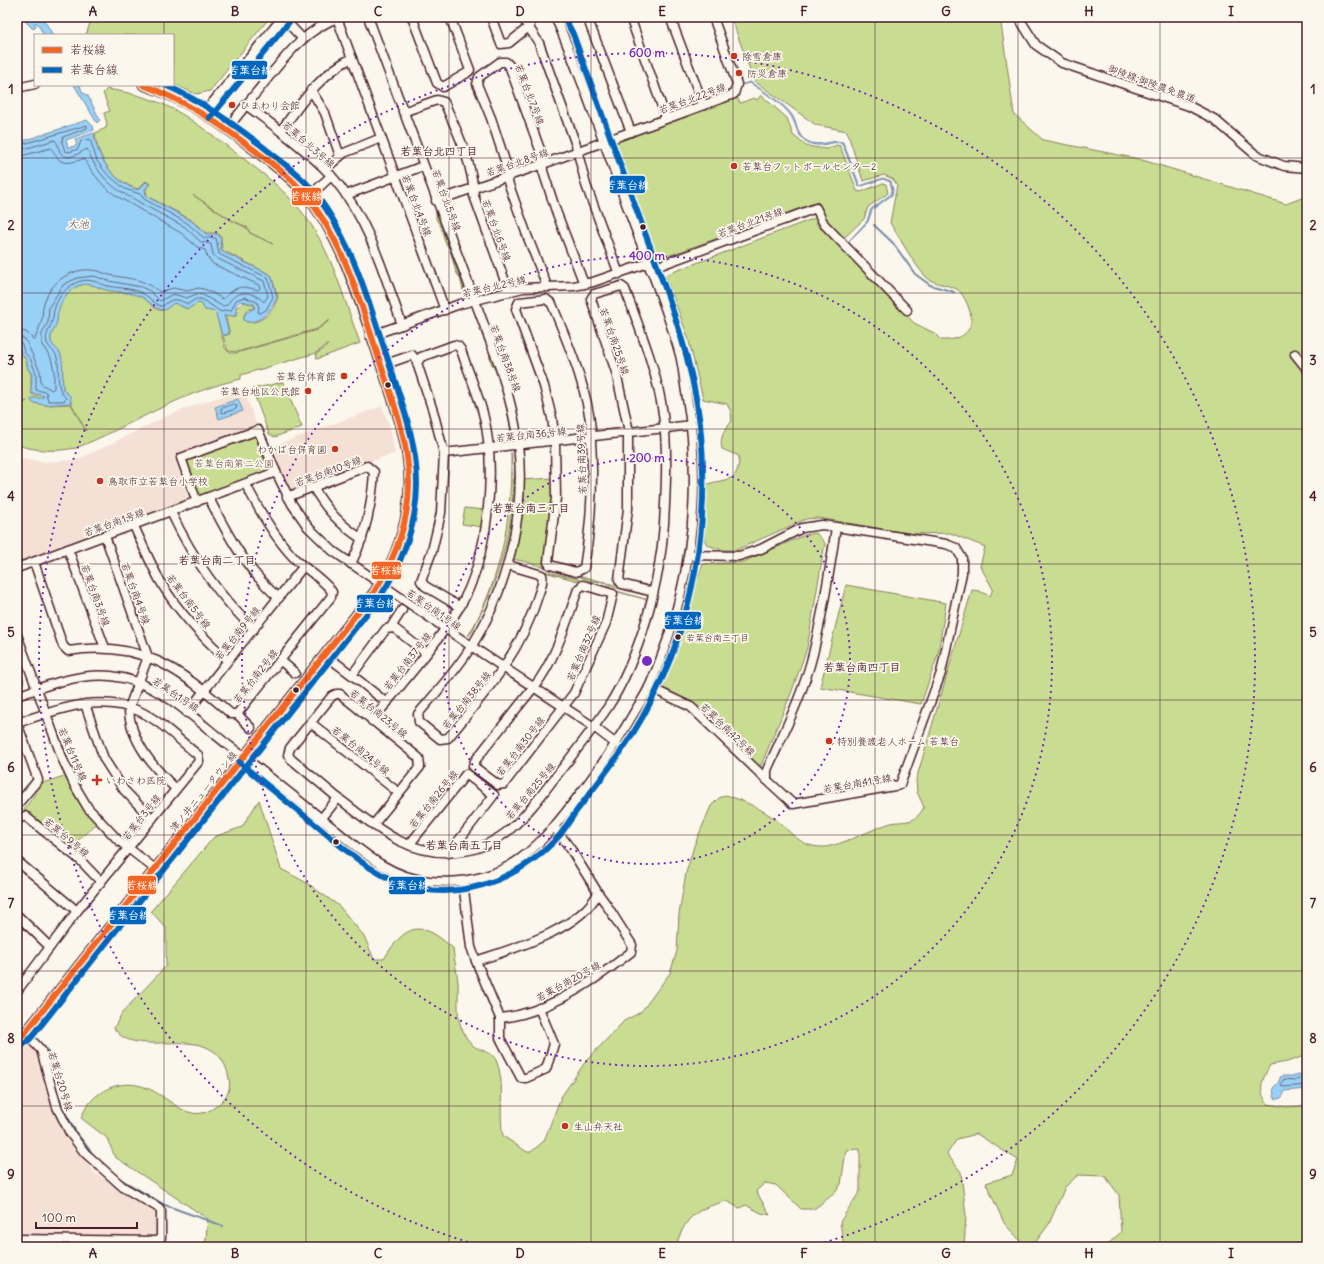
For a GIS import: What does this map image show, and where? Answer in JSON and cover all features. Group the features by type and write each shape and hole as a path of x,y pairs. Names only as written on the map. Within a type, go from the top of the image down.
{"street":[{"path":"204,113 283,17 302,38"},
{"path":"234,120 302,38 320,25 339,17"},
{"name":"若葉台北4号線","path":"339,17 352,58 445,310"},
{"name":"若葉台北5号線","path":"368,17 474,301"},
{"path":"412,17 437,83 443,87 470,70 450,17"},
{"path":"491,17 501,44 509,43 530,26"},
{"path":"522,17 530,26 539,43 577,152 586,185 619,274"},
{"name":"若葉台1号線","path":"17,696 70,679 89,676 114,677 138,682 154,689 244,756 355,847 392,872 426,881 463,882 493,875 513,864 534,849 555,828 616,744 650,687 664,652 676,614 690,555 694,492 692,425 680,356 604,142 565,37 555,17"},
{"path":"587,17 631,132"},
{"path":"630,17 666,118"},
{"path":"670,17 703,104"},
{"name":"若葉台北22号線","path":"604,142 703,104 734,94 737,84 713,17"},
{"name":"御陵線;御陵農免農道","path":"1020,17 1022,24 1036,45 1062,63 1189,106 1214,119 1256,155 1284,166 1307,168"},
{"path":"281,131 311,90 329,73 352,58"},
{"name":"若葉台北7号線","path":"547,286 525,231 508,182 509,176 477,82 479,77 500,62 506,62 509,64 531,123 543,164 543,171 556,211 584,284"},
{"path":"17,88 34,84"},
{"name":"津ノ井ニュータウン線","path":"17,1040 25,1033 380,584 397,548 407,507 408,462 402,426 332,235 318,211 286,174 228,128 188,103 146,86"},
{"path":"311,90 324,113 340,156"},
{"name":"若葉台北6号線","path":"403,112 437,100 444,102 462,146 474,188 474,196 509,292"},
{"name":"若葉台北3号線","path":"246,105 281,131 324,169 346,195 357,212 371,240 402,325"},
{"path":"324,169 344,153 381,138"},
{"name":"若葉台北8号線","path":"436,201 604,142"},
{"path":"346,195 423,166"},
{"path":"315,191 331,176"},
{"name":"若葉台北21号線","path":"649,266 816,208 824,224 907,310"},
{"name":"若葉台北2号線","path":"370,336 445,310 509,292 547,286 584,284 649,266"},
{"name":"若葉台南25号線","path":"338,798 391,838 422,850 449,853 465,851 488,844 510,831 526,814 594,727 608,706 625,674 639,640 653,592 660,559 664,526 665,493 664,428 659,391 645,343 625,289 623,287 618,287 594,294 591,299 620,387 628,427 628,509 619,580 622,584 653,592"},
{"name":"若葉台南39号線","path":"546,299 552,304 583,387 592,430 591,437 594,480 584,568 576,572 550,565 548,562 556,498 555,441 552,418 544,386 516,309 519,302 546,299"},
{"name":"若葉台南38号線","path":"474,301 510,396 518,445 519,475 517,518 508,565 494,602 471,646 418,714 419,722 440,738 448,738 504,668 520,641 537,600 543,578 538,573 508,565"},
{"name":"若葉台南37号線","path":"372,721 460,607 476,565 486,527 489,493 488,449 483,413 458,346 452,346 433,352 421,357 417,361"},
{"path":"1295,354 1307,369"},
{"path":"389,363 412,355 417,361 435,417 444,454 441,512 432,551 420,581 425,586 460,607"},
{"name":"若葉台南36号線","path":"444,454 692,425"},
{"path":"198,502 182,458 258,430 276,472"},
{"name":"若葉台南10号線","path":"287,497 367,466 374,472 372,499 362,539 351,564"},
{"name":"若葉台南1号線","path":"17,568 134,526 276,472 287,497 318,538 351,564 563,708 594,727 616,744"},
{"name":"若葉台南2号線","path":"34,562 63,646 68,651 105,648 134,652 148,657 170,666 204,690 231,714 237,714 332,594 329,588 303,567 270,529 246,484"},
{"path":"313,487 335,518 348,530 362,539"},
{"path":"209,498 226,533 249,567 278,598"},
{"path":"171,512 197,563 234,611 254,629"},
{"name":"若葉台南41号線","path":"690,555 738,556 761,549 802,528 822,525 946,544 956,548 962,558 962,573 941,673 900,785 793,804 767,780"},
{"name":"若葉台南5号線","path":"134,526 160,580 187,618 206,640 228,660"},
{"path":"767,780 767,770 794,710 812,655 829,576 836,528"},
{"name":"若葉台南4号線","path":"105,536 148,657"},
{"name":"若葉台南3号線","path":"68,549 105,648"},
{"name":"若葉台南9号線","path":"187,713 303,567"},
{"name":"若葉台南32号線","path":"534,687 554,652 579,587 586,586 612,593 613,599 606,623 574,693 563,708"},
{"path":"352,675 402,610"},
{"path":"390,627 426,652"},
{"path":"17,634 37,689"},
{"path":"148,657 129,708 129,716 140,744 156,769 176,789"},
{"path":"280,660 296,673"},
{"path":"332,660 387,703"},
{"name":"若葉台南30号線","path":"534,687 475,761 473,766 498,785 504,784 563,708"},
{"name":"若葉台南42号線","path":"650,687 691,707 767,780"},
{"name":"若葉台11号線","path":"37,689 63,760 75,786 88,808 129,849 155,869"},
{"name":"若葉台南23号線","path":"338,798 289,757 289,750 332,696 336,694 340,694 419,758 420,767 374,824"},
{"name":"若葉台3号線","path":"17,723 85,704 106,702 129,708 156,721 198,755 199,761 129,849 77,911 19,988"},
{"path":"85,704 104,759 124,790 152,819"},
{"path":"237,714 252,728"},
{"path":"17,723 38,780 17,804"},
{"name":"若葉台南24号線","path":"311,723 399,793"},
{"name":"若葉台南26号線","path":"409,846 466,774 494,795 449,853"},
{"path":"321,819 338,798"},
{"name":"若葉台9号線","path":"17,821 25,816 80,860 101,882"},
{"name":"若葉台南20号線","path":"500,1018 512,1017 540,1008 595,979 631,952 632,945 570,848 555,828"},
{"path":"17,861 77,911"},
{"path":"463,882 471,947 500,1018 500,1038 521,1078 526,1078 546,1069 554,1044 540,1008"},
{"path":"476,961 521,947 552,932 577,916 595,900 598,894"},
{"path":"17,915 50,947"},
{"path":"17,977 19,988"},
{"name":"若葉台20号線","path":"17,1239 159,1241 161,1238 161,1211 159,1208 123,1187 104,1172 85,1154 70,1133 57,1107 41,1050 25,1033"}],"shaded area":[{"name":"鳥取市立若葉台小学校","path":"244,390 257,427 174,457 189,500 17,563 17,457 44,462 75,460 167,416 204,402"},
{"name":"わかば台保育園","path":"382,406 390,427 395,453 293,490 289,489 274,453 276,445"},
{"path":"27,1044 35,1052 53,1111 71,1143 95,1173 157,1213 158,1237 17,1237 17,1054"}],"green space":[{"path":"92,17 270,17 210,91 196,94 174,84 174,34 86,34"},
{"path":"731,17 1000,17 1014,114 1043,140 1139,159 1286,204 1307,196 1307,1055 1287,1062 1270,1065 1263,1080 1262,1089 1268,1104 1285,1107 1307,1106 1307,1247 1105,1247 1121,1232 1119,1195 1105,1176 1078,1175 1065,1187 1049,1224 1035,1243 1023,1244 1004,1223 986,1183 1012,1175 1018,1160 977,1134 957,1139 947,1154 961,1172 966,1216 964,1247 844,1247 840,1222 860,1191 860,1149 846,1150 841,1184 835,1193 814,1209 801,1209 776,1185 765,1183 756,1191 770,1215 761,1213 746,1205 739,1208 727,1201 717,1204 701,1210 689,1219 677,1243 682,1247 205,1247 208,1219 115,1157 107,1138 81,1118 92,1100 99,1094 108,1089 127,1084 147,1088 183,1110 192,1113 201,1113 211,1110 227,1095 230,1085 228,1074 220,1057 207,1047 191,1043 139,1042 125,1038 114,1028 122,1013 166,966 166,928 151,911 214,837 242,827 259,800 281,869 307,883 339,906 364,936 374,959 384,959 392,946 402,935 415,929 422,929 433,933 453,948 458,982 458,1015 461,1027 473,1046 489,1053 496,1060 501,1078 501,1117 503,1136 527,1152 531,1152 544,1141 561,1097 586,1061 624,1021 641,1012 670,973 677,951 679,914 686,873 694,846 711,806 719,798 726,795 749,804 777,820 799,840 806,844 822,847 828,847 844,842 891,823 911,820 920,814 924,807 917,792 916,780 972,590 979,591 990,596 993,589 980,566 985,547 950,533 912,534 818,518 806,519 736,550 723,550 707,545 704,539 705,485 734,476 737,472 739,456 722,449 722,437 732,421 731,412 727,404 703,399 688,337 665,275 815,218 817,225 849,254 914,323 934,333 941,340 957,338 967,332 971,321 970,314 965,300 958,290 933,282 926,277 890,223 897,185 893,179 884,175 863,181 847,131 816,125 754,81"},
{"path":"107,89 129,93 173,109 198,124 264,175 287,195 307,218 329,258 360,343 317,359 316,354 328,344 316,353 241,375 241,379 197,392 76,448 61,450 32,449 17,445 17,406 27,401 17,405 17,341 20,353 26,359 28,369 31,374 31,393 33,395 43,395 42,398 32,398 31,400 33,403 47,405 71,404 86,431 71,403 70,396 63,390 61,357 60,353 52,343 51,338 57,321 60,305 72,289 85,284 94,285 105,290 138,295 144,298 154,308 159,310 164,310 174,303 187,309 201,303 205,310 213,311 216,314 225,348 228,351 223,336 230,334 225,315 236,316 237,307 244,302 254,305 254,308 247,310 244,315 244,320 247,322 258,321 268,315 275,305 278,297 271,275 222,250 221,236 216,233 206,233 190,219 147,196 146,189 150,184 146,181 138,189 129,186 114,175 103,159 96,142 95,133 106,128 107,124 104,113 110,111 103,93","holes":["330,320 317,330 236,353 230,353 228,351 237,352 317,329"]},
{"name":"若葉台フットボールセンター2","path":"761,95 787,118 793,135 806,146 826,149 837,145 840,146 857,191 861,192 883,183 886,184 888,193 868,207 864,219 845,237 842,237 825,220 818,202 657,260 655,259 613,145 614,142 737,97 740,103 754,98 757,100"},
{"path":"436,211 450,250 445,242 441,227 436,219"},
{"path":"450,250 464,289 467,298 464,294 460,278 456,272"},
{"path":"481,327 504,393 513,438 511,437 508,414 498,376 491,361 489,350 482,336"},
{"path":"283,382 302,427 275,437 269,434 252,389"},
{"name":"若葉台南第二公園","path":"254,434 267,468 266,473 202,496 198,494 186,462 188,458"},
{"path":"515,451 517,499 514,524 509,548 502,572 487,608 505,560 514,509"},
{"path":"511,452 513,488 512,508 505,547 493,586 472,632 468,636 480,614 489,592 503,547 507,524 511,476"},
{"path":"553,478 552,498 543,566 603,582 591,581 578,576 564,574 527,562 512,559 522,480"},
{"path":"465,508 484,510 482,527 462,524"},
{"path":"816,533 825,543 807,648 792,691 760,768 696,705 659,686 703,564 743,562 805,535"},
{"path":"515,564 527,565 539,570 575,578 591,584 605,585 613,590 648,600"},
{"path":"606,583 645,593 645,595 613,587"},
{"path":"846,585 946,603 938,654 921,704 820,687"},
{"path":"17,663 24,681 22,687 17,688"},
{"path":"64,776 81,805 96,824 71,847 29,816 31,812 28,815 23,811 43,783"}],"water":[{"path":"21,18 44,20 52,34 43,34 37,23 34,23 36,27 33,29 24,20 17,23 17,20"},
{"path":"750,82 784,106 794,118 801,136 788,112 750,83 740,85"},
{"path":"75,86 80,86 82,92 88,96 100,120 97,123"},
{"name":"大池","path":"87,120 93,126 94,130 66,140 68,148 77,145 75,139 94,133 103,160 114,175 129,186 138,190 146,182 149,184 145,189 146,196 190,220 206,234 216,234 220,236 221,251 271,275 277,298 266,314 258,320 247,322 244,320 245,315 247,312 255,308 254,304 242,301 238,303 236,306 235,316 224,315 229,334 222,335 216,314 213,311 205,310 201,303 198,303 188,309 174,303 165,310 153,306 140,296 106,290 92,285 84,284 77,286 63,301 51,338 52,343 61,357 63,366 63,390 70,396 71,403 46,405 33,403 31,400 32,398 42,398 44,396 31,393 32,374 28,369 26,359 21,353 17,340 17,263 19,251 17,241 17,143"},
{"path":"803,139 816,144 838,141 843,142 860,186 883,178 891,181 893,190 892,195 872,210 868,222 848,242 867,221 871,209 891,194 892,190 890,182 883,179 859,187 842,143 838,142 821,145 812,144"},
{"path":"238,399 243,411 219,419 215,407"},
{"path":"1307,1072 1307,1089 1285,1091 1282,1097 1276,1099 1273,1088 1278,1083 1281,1076 1295,1076"},
{"path":"17,1243 164,1245 165,1247 17,1245"}],"waterway":[{"path":"874,225 893,243 915,274 930,285 954,292"},
{"path":"47,1049 50,1056 53,1078"},
{"path":"54,1083 62,1104"},
{"path":"66,1114 76,1132 95,1157"},
{"path":"117,1177 165,1205 223,1226"}],"transit line":[{"name":"若葉台線","path":"239,762 346,850 374,870 404,885 421,889 440,891 460,890 479,886 514,872 546,849 560,835 575,812 633,734 664,674 688,605 701,533 703,460 700,424 691,375 670,303 573,34 564,17"},
{"name":"若葉台線","path":"210,118 289,22"},
{"name":"若桜線","path":"17,1040 25,1033 374,592 388,567 399,540 408,498 408,467 399,421 358,295 350,273 330,231 303,192 270,162 203,114 174,98 146,86"},
{"name":"若葉台線","path":"22,1046 31,1038 380,597 395,571 407,543 414,514 417,484 416,468 407,421 365,291 357,269 336,225 324,205 309,186 286,165 215,112 167,86"}],"place":[{"name":"除雪倉庫","path":"734,56"},
{"name":"防災倉庫","path":"739,73"},
{"name":"ひまわり会館","path":"232,105"},
{"name":"若葉台フットボールセンター2","path":"734,166"},
{"name":"若葉台体育館","path":"344,376"},
{"name":"若葉台地区公民館","path":"308,391"},
{"name":"わかば台保育園","path":"335,449"},
{"name":"鳥取市立若葉台小学校","path":"100,481"},
{"name":"若葉台南三丁目","path":"678,637"},
{"name":"特別養護老人ホーム 若葉台","path":"829,741"},
{"name":"いわさわ医院","path":"97,780"},
{"name":"生山弁天社","path":"565,1126"}],"district":[{"name":"若葉台北四丁目","path":"439,151"},
{"name":"若葉台南三丁目","path":"531,508"},
{"name":"若葉台南二丁目","path":"217,560"},
{"name":"若葉台南四丁目","path":"862,667"},
{"name":"若葉台南五丁目","path":"464,845"}]}
